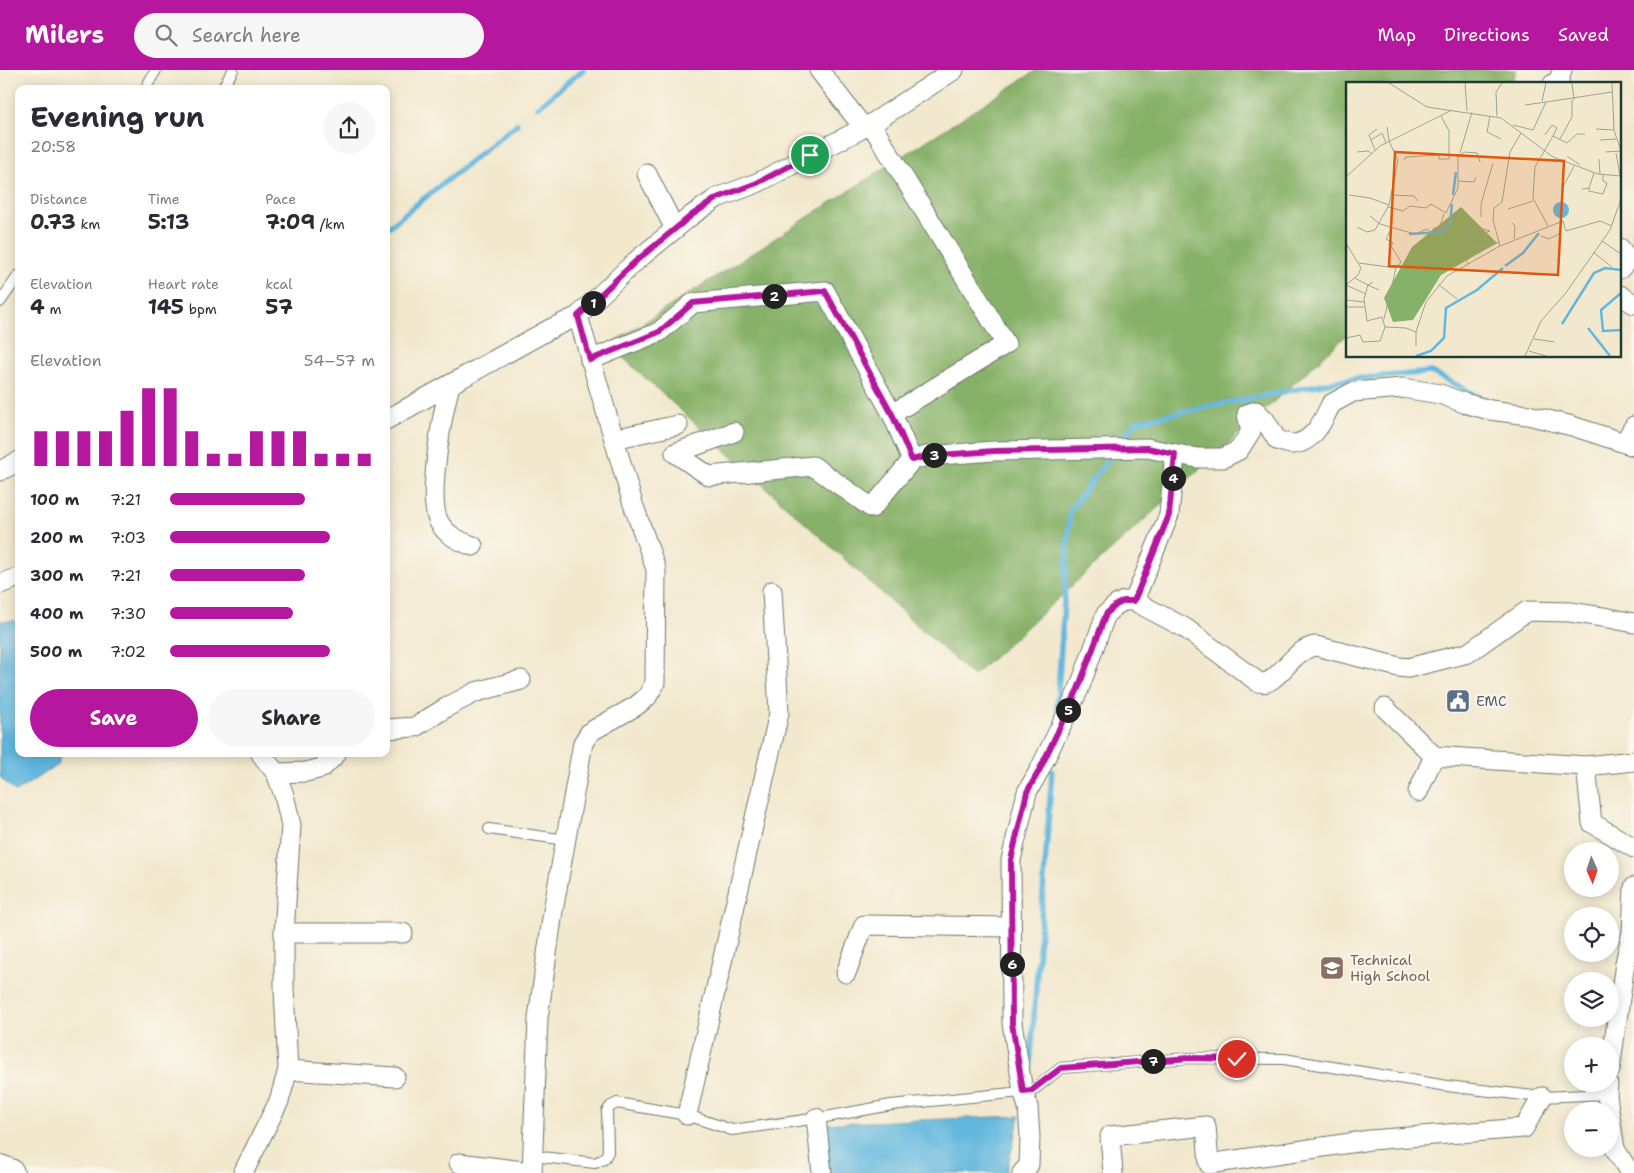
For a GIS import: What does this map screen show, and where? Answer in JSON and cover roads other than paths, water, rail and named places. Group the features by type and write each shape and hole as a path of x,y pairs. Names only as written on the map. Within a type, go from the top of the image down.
{"main road":[{"path":"0,1169 10,1173"}],"street":[{"path":"819,70 867,126 1006,344 892,414"},
{"path":"390,418 550,328 578,316 636,261 692,215 717,198 757,183 867,126 954,70"},
{"path":"646,174 675,229"},
{"path":"1622,251 1627,258 1622,267"},
{"path":"590,360 659,332 693,303 825,291 892,414 912,460"},
{"path":"1622,296 1634,304"},
{"path":"459,1163 532,1167 538,1018 553,912 583,743 590,732 636,706 647,697 655,683 656,570 633,504 578,316"},
{"path":"450,385 445,405 435,472 435,500 438,520 446,531 459,541 473,546"},
{"path":"734,432 675,454 709,476 736,475 813,466 872,508 912,460 927,456 994,451 1147,448 1197,458 1222,458 1239,450 1251,431 1247,414 1256,411 1265,420 1277,440 1292,444 1308,439 1323,421 1331,404 1354,392 1403,388 1440,394 1490,410 1528,415 1572,426 1629,445 1634,426"},
{"path":"614,439 678,425"},
{"path":"1134,601 1169,515 1175,454"},
{"path":"0,471 15,463"},
{"path":"0,584 15,578"},
{"path":"687,1115 779,713 772,591"},
{"path":"1022,1173 1029,1165 1030,1137 1028,1107 1023,1091 1012,1023 1011,860 1027,792 1078,689 1106,614 1116,605 1124,601 1134,601 1185,628 1258,682 1264,684 1271,681 1301,651 1316,646 1408,668 1468,654 1528,611 1570,612 1634,623"},
{"path":"390,729 415,727 476,692 521,680"},
{"path":"1385,708 1434,756 1586,766 1634,761"},
{"path":"1418,792 1434,756"},
{"path":"243,1173 279,1100 288,1070 284,933 291,825 284,795 276,773 263,757"},
{"path":"276,773 306,772 322,768 333,757"},
{"path":"1586,766 1592,823 1634,848"},
{"path":"1615,1037 1625,963 1633,931 1634,887"},
{"path":"846,973 864,925 1011,927"},
{"path":"284,933 403,933"},
{"path":"288,1070 395,1077"},
{"path":"1113,1173 1110,1136 1206,1126 1209,1164 1370,1140 1524,1128 1542,1097"},
{"path":"816,1118 822,1173"},
{"path":"1619,1155 1630,1173"}],"lane":[{"path":"147,85 156,70"},
{"path":"225,85 234,70"},
{"path":"0,302 15,281"},
{"path":"489,829 566,840"},
{"path":"532,1167 601,1161 608,1152 607,1111 617,1103 687,1115 732,1130 891,1105 1032,1090 1061,1068 1190,1058 1284,1059 1447,1086 1542,1097 1608,1096"}],"water":[{"path":"0,621 15,621 15,757 60,757 58,765 15,792 0,777"},
{"path":"1020,1116 1006,1173 822,1173 820,1124"}],"waterway":[{"path":"538,107 583,70"},
{"path":"390,226 517,124"},
{"path":"1118,445 1136,421 1343,380 1431,372 1488,401"},
{"path":"1057,708 1070,510 1113,453"},
{"path":"1030,1068 1052,771"}],"place":[{"name":"EMC","path":"1458,701"},
{"name":"Technical High School","path":"1332,968"}]}
